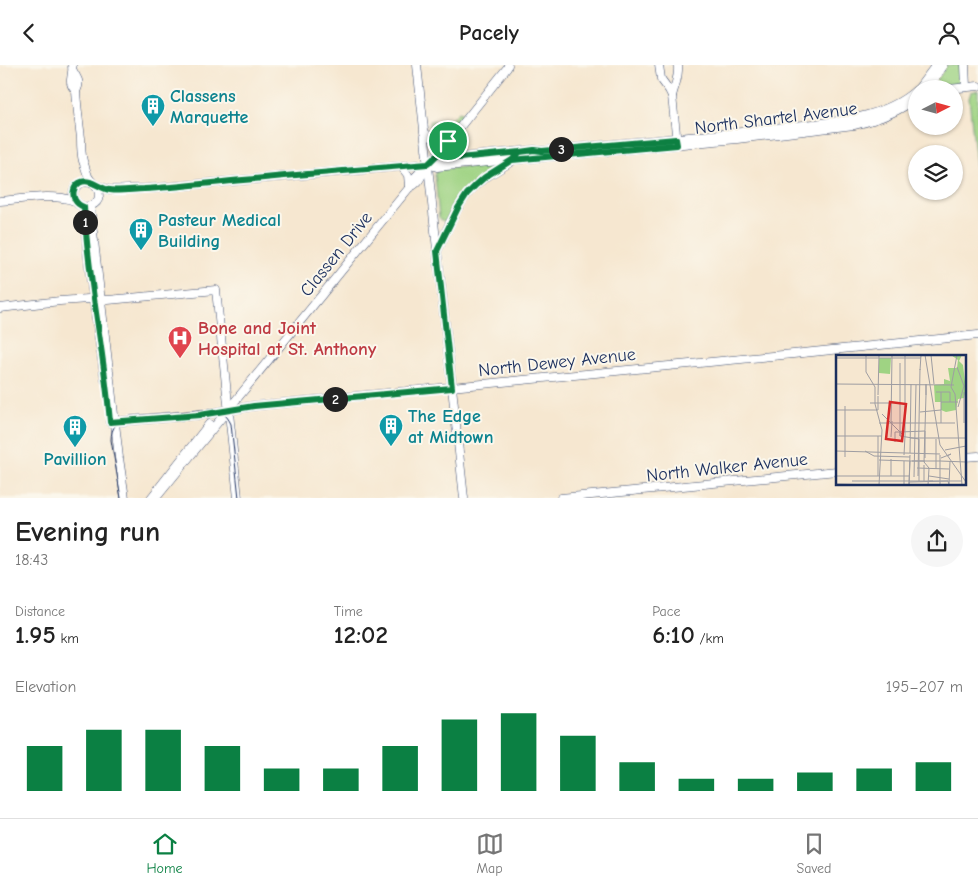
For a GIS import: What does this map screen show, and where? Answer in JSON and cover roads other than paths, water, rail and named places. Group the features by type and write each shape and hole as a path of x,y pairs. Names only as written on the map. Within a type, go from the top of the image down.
{"street":[{"path":"417,65 424,132 430,162 431,194 464,498"},
{"path":"659,65 661,79 672,96 677,142"},
{"path":"672,96 678,78 678,65"},
{"name":"North Shartel Avenue","path":"925,80 936,65"},
{"path":"934,80 943,65"},
{"path":"965,65 966,87"},
{"name":"Classen Drive","path":"156,498 409,188 411,181 441,151 509,66"},
{"path":"73,68 79,85 76,91 83,160 81,178 73,194 75,201"},
{"path":"963,87 978,86"},
{"name":"North Shartel Avenue","path":"94,184 110,190 155,188 400,166 534,150 749,138 854,125 876,120 902,108 908,101"},
{"path":"424,132 437,140 450,139 450,151 459,158"},
{"name":"North Shartel Avenue","path":"430,162 437,167 677,142"},
{"path":"437,251 454,215 467,194 485,177 512,160 520,152"},
{"path":"83,160 88,175 99,193 90,205 97,299 125,498"},
{"path":"400,166 408,175 409,188 421,188 431,194"},
{"path":"49,197 70,191 86,181 94,184"},
{"name":"North Shartel Avenue","path":"90,205 110,195 155,188"},
{"path":"0,201 49,197 75,201 79,205 90,205"},
{"path":"0,308 216,290 238,498"},
{"name":"North Dewey Avenue","path":"113,422 200,415 254,406 978,335"},
{"name":"Classen Drive","path":"151,498 210,424 229,410"},
{"path":"113,422 113,449 121,498"},
{"name":"North Walker Avenue","path":"561,498 836,471"}],"tram line":[{"path":"121,498 111,440 112,431 116,424 122,419 131,416 211,409 223,413 231,424 239,498"}],"place":[{"name":"Classens Marquette","path":"153,127"},
{"name":"Pasteur Medical Building","path":"141,251"},
{"name":"Bone and Joint Hospital at St. Anthony","path":"180,359"},
{"name":"The Edge at Midtown","path":"391,447"},
{"name":"Pavillion","path":"75,448"}]}
